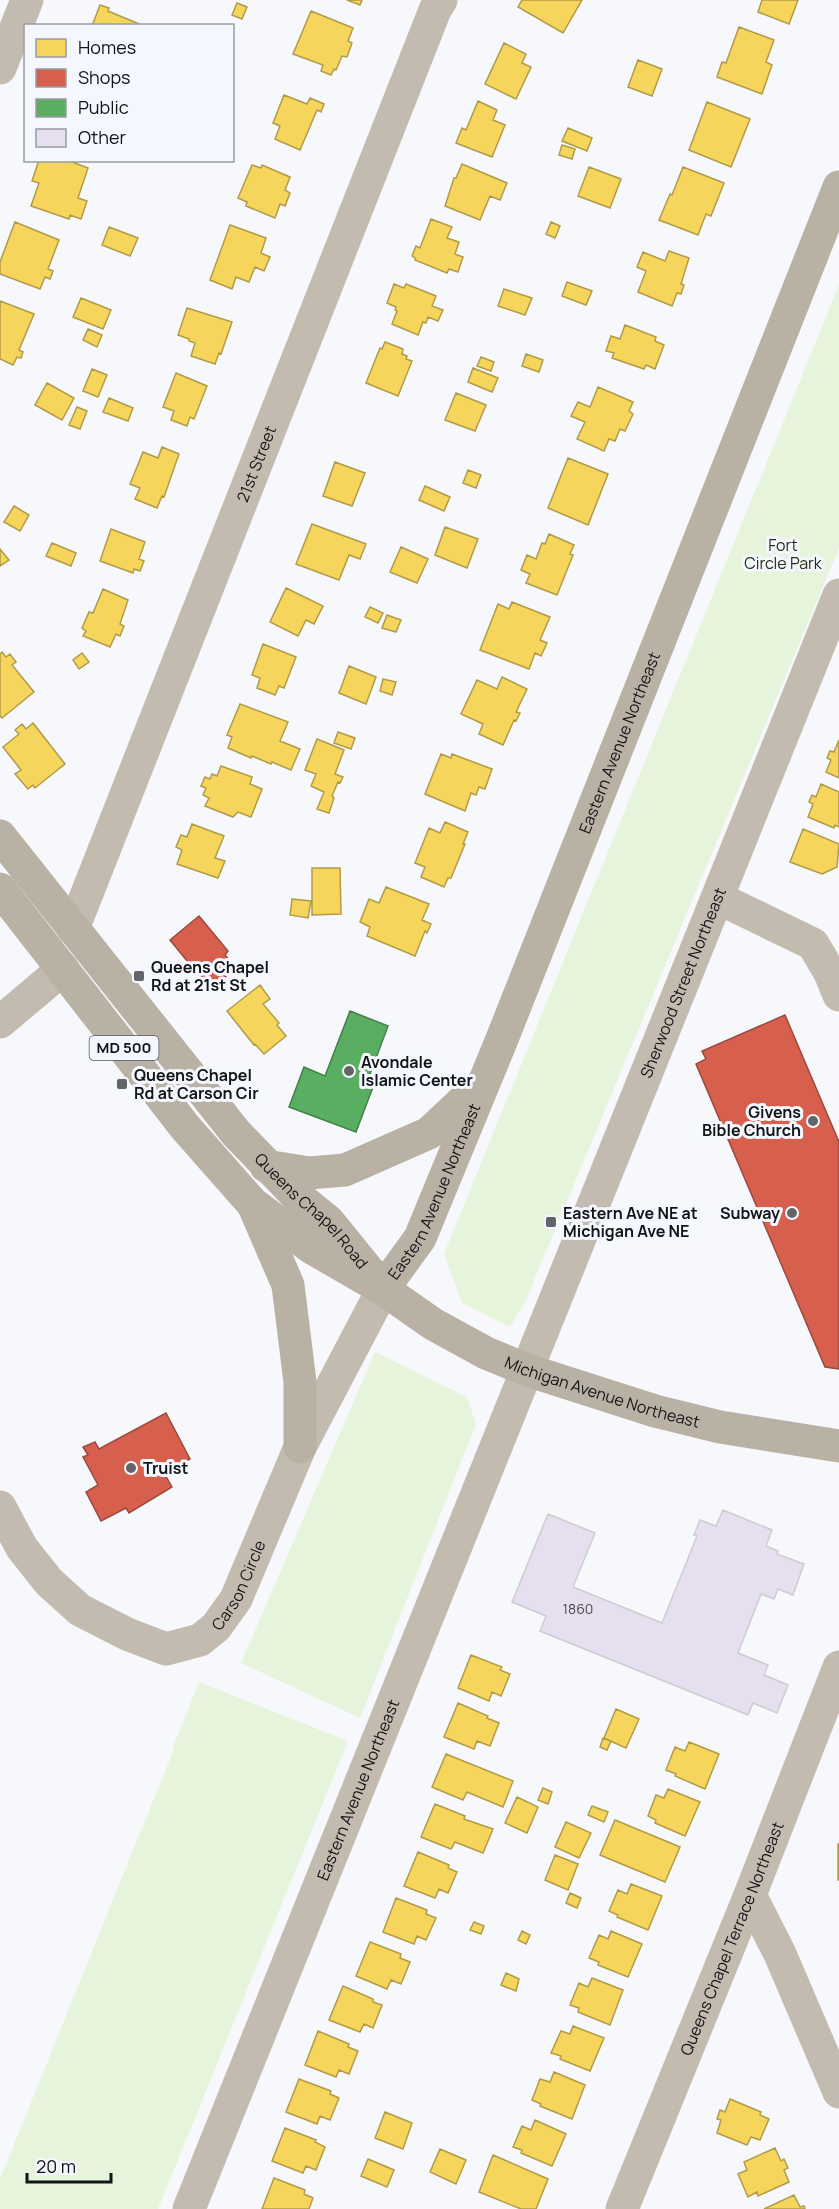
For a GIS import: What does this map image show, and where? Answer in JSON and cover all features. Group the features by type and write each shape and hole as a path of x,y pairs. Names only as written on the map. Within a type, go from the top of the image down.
{"main road":[{"name":"Eastern Avenue Northeast","path":"383,1289 420,1238 485,1080 839,188"},
{"name":"Queens Chapel Road","path":"0,836 236,1133 266,1166 328,1221 383,1289"},
{"name":"Queens Chapel Road","path":"0,889 185,1127 252,1203 312,1248 383,1289"},
{"path":"266,1166 309,1173 345,1170 429,1133 485,1080"},
{"path":"252,1203 288,1285 300,1382 300,1447"},
{"name":"Michigan Avenue Northeast","path":"383,1289 433,1324 473,1347 527,1370 654,1411 720,1427 839,1446"}],"street":[{"path":"0,68 27,0"},
{"name":"21st Street","path":"73,929 430,21 441,0"},
{"name":"Sherwood Street Northeast","path":"527,1370 839,595"},
{"path":"718,897 826,938 828,968 839,995"},
{"path":"0,1022 63,969"},
{"name":"Carson Circle","path":"0,1507 29,1556 49,1582 80,1610 127,1634 166,1649 200,1640 216,1627 236,1599 300,1447 383,1289"},
{"name":"Eastern Avenue Northeast","path":"189,2209 527,1370"},
{"name":"Queens Chapel Terrace Northeast","path":"622,2209 750,1895 839,1667"},
{"path":"750,1895 780,1954 839,2092"}],"green space":[{"name":"Fort Circle Park","path":"839,285 839,548 525,1302 510,1327 462,1303 444,1254"},
{"path":"375,1352 467,1397 476,1424 360,1718 241,1663"},
{"path":"199,1682 348,1741 158,2209 0,2209 0,2179"}],"building: Homes":[{"path":"347,0 362,0 360,5"},
{"path":"522,0 582,0 563,33 518,7"},
{"path":"762,0 798,0 789,24 758,12"},
{"path":"237,3 247,7 242,19 232,15"},
{"path":"100,5 109,8 108,11 139,24 93,24"},
{"path":"311,11 353,28 348,41 352,43 347,57 342,56 336,70 334,69 331,75 321,71 323,65 293,54"},
{"path":"739,27 774,40 766,62 772,65 762,94 717,77 722,62 726,63"},
{"path":"504,43 526,54 522,63 531,67 516,99 485,84"},
{"path":"638,60 662,69 652,96 628,87"},
{"path":"284,95 307,104 310,98 324,104 321,112 317,110 300,150 275,139 280,126 273,123"},
{"path":"478,101 497,110 493,120 505,125 492,157 456,143 462,128 466,130"},
{"path":"707,102 750,119 731,167 689,150"},
{"path":"568,128 592,138 587,151 562,141"},
{"path":"562,145 575,149 572,159 559,155"},
{"path":"38,162 72,162 88,168 78,198 87,201 81,219 70,215 69,219 31,206 39,183 32,181"},
{"path":"462,164 507,183 500,200 490,196 480,220 445,206 454,178"},
{"path":"252,165 261,168 262,165 290,177 285,190 290,193 285,206 280,204 275,218 246,206 247,202 238,198"},
{"path":"589,167 621,179 610,208 578,196"},
{"path":"683,167 724,183 711,216 706,214 698,235 659,220"},
{"path":"431,219 452,227 447,238 459,242 455,254 463,257 458,272 449,269 447,273 415,260 412,256 416,246 420,248"},
{"path":"15,222 59,240 48,269 53,271 50,279 45,277 40,289 0,274 0,262"},
{"path":"551,222 560,226 555,238 546,234"},
{"path":"230,225 266,238 261,253 270,257 264,271 255,267 249,282 236,277 232,289 210,280"},
{"path":"109,227 138,238 130,256 102,245"},
{"path":"669,251 689,258 681,284 684,285 681,294 677,293 672,306 638,292 646,271 637,267 643,252 665,261"},
{"path":"567,282 592,291 586,305 562,296"},
{"path":"394,284 404,288 406,284 436,296 432,306 443,310 438,321 428,317 426,323 423,322 418,335 392,324 397,311 396,307 387,303"},
{"path":"504,289 532,298 525,315 498,306"},
{"path":"81,298 111,310 103,329 73,317"},
{"path":"0,301 34,314 19,350 23,352 21,358 17,357 13,365 0,359"},
{"path":"187,308 232,322 221,354 219,353 215,364 191,356 195,343 178,335"},
{"path":"625,325 656,337 655,341 664,345 655,369 646,365 644,369 612,358 614,353 606,351 611,336 620,339"},
{"path":"88,329 102,335 97,347 83,340"},
{"path":"385,342 403,349 402,354 407,356 406,359 412,361 398,396 366,383 380,348 382,349"},
{"path":"526,354 543,360 539,372 522,366"},
{"path":"481,357 494,362 491,371 477,366"},
{"path":"473,368 498,378 492,392 468,382"},
{"path":"92,369 107,375 98,397 83,391"},
{"path":"176,373 207,386 194,419 190,417 187,426 171,420 174,411 163,407"},
{"path":"47,383 74,398 62,420 35,405"},
{"path":"598,387 633,402 629,411 633,414 625,431 620,429 615,441 609,439 604,451 577,439 585,422 571,416 578,402 590,407"},
{"path":"456,393 486,405 475,431 445,420"},
{"path":"109,398 133,408 128,421 103,412"},
{"path":"77,407 87,411 80,429 69,425"},
{"path":"162,447 179,454 164,497 162,496 157,508 135,499 140,488 130,484 143,452 158,458"},
{"path":"568,458 608,474 588,525 548,508"},
{"path":"335,462 365,473 352,506 323,496"},
{"path":"468,470 481,475 476,488 463,483"},
{"path":"425,486 450,497 444,511 419,500"},
{"path":"14,506 29,515 20,531 4,522"},
{"path":"312,524 366,544 360,559 349,555 339,580 296,564"},
{"path":"445,527 478,539 467,568 435,555"},
{"path":"111,529 145,542 139,559 144,561 140,571 134,569 133,573 100,561"},
{"path":"549,534 574,545 570,554 573,555 557,595 526,583 530,574 521,570 527,555 536,559 542,543 545,544"},
{"path":"52,543 76,553 71,566 46,556"},
{"path":"401,547 428,559 417,583 390,572"},
{"path":"0,549 9,560 0,566"},
{"path":"286,588 323,606 314,624 306,620 298,636 270,622"},
{"path":"103,589 128,600 120,624 124,626 120,636 116,634 110,647 83,636 86,631 82,628 89,612 93,613"},
{"path":"512,602 550,617 540,640 547,643 541,656 535,653 529,669 480,650 498,604 509,609"},
{"path":"370,607 383,613 378,623 365,617"},
{"path":"387,615 401,620 396,632 382,628"},
{"path":"263,644 296,657 284,688 279,686 275,695 257,688 260,678 252,675"},
{"path":"2,652 6,657 10,654 16,662 12,665 34,692 2,718 0,716 0,654"},
{"path":"82,653 89,662 79,669 73,660"},
{"path":"349,666 376,677 366,704 339,693"},
{"path":"502,677 527,689 516,712 520,713 516,721 514,720 503,745 479,734 483,724 461,714 477,680 497,689"},
{"path":"383,679 396,682 392,695 380,691"},
{"path":"240,704 288,722 280,741 300,749 291,770 252,756 251,758 228,748 232,737 227,735"},
{"path":"33,723 65,764 35,788 33,785 28,789 15,774 21,770 3,747 19,734 15,730 22,724 26,729"},
{"path":"338,732 355,738 351,749 334,743"},
{"path":"317,739 344,750 335,774 343,777 340,783 338,782 332,796 334,798 329,813 317,809 324,792 311,786 316,774 305,770"},
{"path":"839,740 839,778 826,772 831,760 827,758 830,751 834,752"},
{"path":"441,754 451,758 452,754 492,769 485,789 479,787 476,795 471,793 465,811 425,794"},
{"path":"221,766 252,777 250,784 262,789 251,817 238,812 233,817 205,806 209,798 203,795 206,788 201,786 205,777 210,779 212,774 217,776"},
{"path":"821,784 839,792 839,827 835,825 834,828 808,817 813,804 809,802 812,795 816,797"},
{"path":"445,822 468,832 451,878 448,878 444,887 421,877 425,867 415,863 429,828 440,833"},
{"path":"192,824 224,836 215,858 225,861 218,878 177,864 182,850 176,847 181,835 187,837"},
{"path":"803,829 839,844 837,867 822,874 790,862"},
{"path":"312,868 340,868 341,914 312,915"},
{"path":"386,887 429,904 422,920 431,924 427,933 425,931 415,956 367,936 370,927 360,922 369,899 379,903"},
{"path":"292,899 311,901 308,918 290,915"},
{"path":"260,985 270,999 263,1004 279,1023 277,1025 286,1036 264,1054 227,1011"},
{"path":"471,1655 502,1667 500,1670 510,1674 501,1696 492,1692 489,1701 458,1688"},
{"path":"458,1703 499,1723 490,1746 477,1741 474,1749 444,1737"},
{"path":"616,1709 639,1719 626,1748 604,1738"},
{"path":"603,1738 611,1741 607,1750 600,1747"},
{"path":"689,1742 719,1754 705,1789 666,1770 675,1747 685,1751"},
{"path":"446,1754 513,1781 503,1807 467,1792 463,1800 432,1787"},
{"path":"543,1788 552,1792 548,1804 538,1800"},
{"path":"668,1789 700,1802 685,1836 655,1823 656,1820 648,1816 656,1795 664,1798"},
{"path":"517,1797 538,1807 527,1833 505,1823"},
{"path":"435,1804 465,1816 464,1819 493,1829 483,1853 455,1842 451,1849 421,1837"},
{"path":"592,1806 608,1812 604,1822 588,1815"},
{"path":"615,1820 680,1847 665,1882 600,1855"},
{"path":"566,1822 591,1833 579,1858 555,1847"},
{"path":"839,1844 839,1880 838,1880"},
{"path":"418,1852 449,1865 448,1868 457,1872 448,1893 439,1889 435,1898 404,1886"},
{"path":"555,1855 578,1864 568,1890 545,1880"},
{"path":"631,1884 662,1896 648,1930 617,1917 618,1915 609,1911 618,1890 627,1894"},
{"path":"570,1893 581,1898 577,1908 566,1903"},
{"path":"396,1898 427,1910 426,1914 436,1918 426,1940 417,1936 414,1944 383,1932"},
{"path":"474,1922 484,1926 481,1934 470,1930"},
{"path":"522,1931 530,1935 526,1944 518,1940"},
{"path":"611,1931 642,1944 628,1977 598,1965 599,1962 589,1958 599,1935 608,1939"},
{"path":"370,1942 401,1954 400,1958 410,1962 401,1984 391,1980 387,1989 356,1976"},
{"path":"506,1973 519,1979 516,1991 501,1985"},
{"path":"592,1978 623,1990 610,2025 578,2012 579,2008 570,2005 579,1983 588,1987"},
{"path":"343,1986 382,2005 373,2028 364,2024 360,2032 329,2020"},
{"path":"573,2026 604,2038 590,2071 551,2053 561,2031 570,2034"},
{"path":"318,2031 349,2044 348,2047 358,2051 349,2074 339,2070 336,2077 305,2065"},
{"path":"554,2072 585,2085 572,2119 540,2106 541,2104 532,2100 540,2079 550,2082"},
{"path":"299,2079 331,2091 330,2094 339,2098 330,2120 320,2116 317,2124 286,2112"},
{"path":"730,2099 761,2112 760,2115 769,2119 760,2140 751,2137 747,2145 717,2133 721,2120 717,2119 720,2110 725,2112"},
{"path":"385,2112 412,2123 403,2149 375,2138"},
{"path":"535,2120 566,2134 552,2166 521,2153 522,2150 513,2147 522,2126 531,2130"},
{"path":"285,2128 316,2140 315,2142 325,2147 316,2170 306,2166 303,2173 272,2161"},
{"path":"775,2148 781,2161 784,2159 788,2168 784,2170 789,2182 758,2196 757,2192 748,2197 738,2174 747,2170 744,2162"},
{"path":"440,2149 466,2160 456,2184 430,2172"},
{"path":"493,2155 548,2179 536,2209 521,2209 479,2192"},
{"path":"368,2159 394,2170 387,2187 361,2176"},
{"path":"274,2178 305,2190 304,2194 313,2198 309,2209 262,2209"},
{"path":"794,2195 800,2207 804,2206 805,2209 764,2209"}],"building: Shops":[{"path":"199,916 228,951 225,955 236,968 213,987 204,975 201,978 170,940"},
{"path":"785,1015 839,1142 839,1369 825,1367 696,1064 706,1059 702,1051"},
{"name":"Truist","path":"166,1413 190,1459 164,1473 172,1487 129,1513 126,1508 101,1521 86,1492 98,1485 83,1457 88,1455 83,1447 95,1442 99,1449"}],"building: Public":[{"name":"Avondale Islamic Center","path":"350,1011 388,1026 366,1085 373,1087 356,1132 289,1107 304,1067 325,1076"}],"building: Other":[{"path":"723,1510 772,1530 766,1546 778,1551 777,1554 804,1564 793,1595 778,1589 774,1599 761,1594 738,1653 768,1665 764,1675 788,1685 777,1713 753,1703 748,1715 540,1631 546,1616 512,1602 548,1514 595,1533 573,1587 662,1623 697,1536 694,1535 700,1520 716,1526"}],"place":[{"name":"Queens Chapel Rd at 21st St","path":"139,976"},
{"name":"Avondale Islamic Center","path":"349,1071"},
{"name":"Queens Chapel Rd at Carson Cir","path":"122,1084"},
{"name":"Givens Bible Church","path":"813,1121"},
{"name":"Subway","path":"792,1213"},
{"name":"Eastern Ave NE at Michigan Ave NE","path":"551,1222"},
{"name":"Truist","path":"131,1468"}]}
